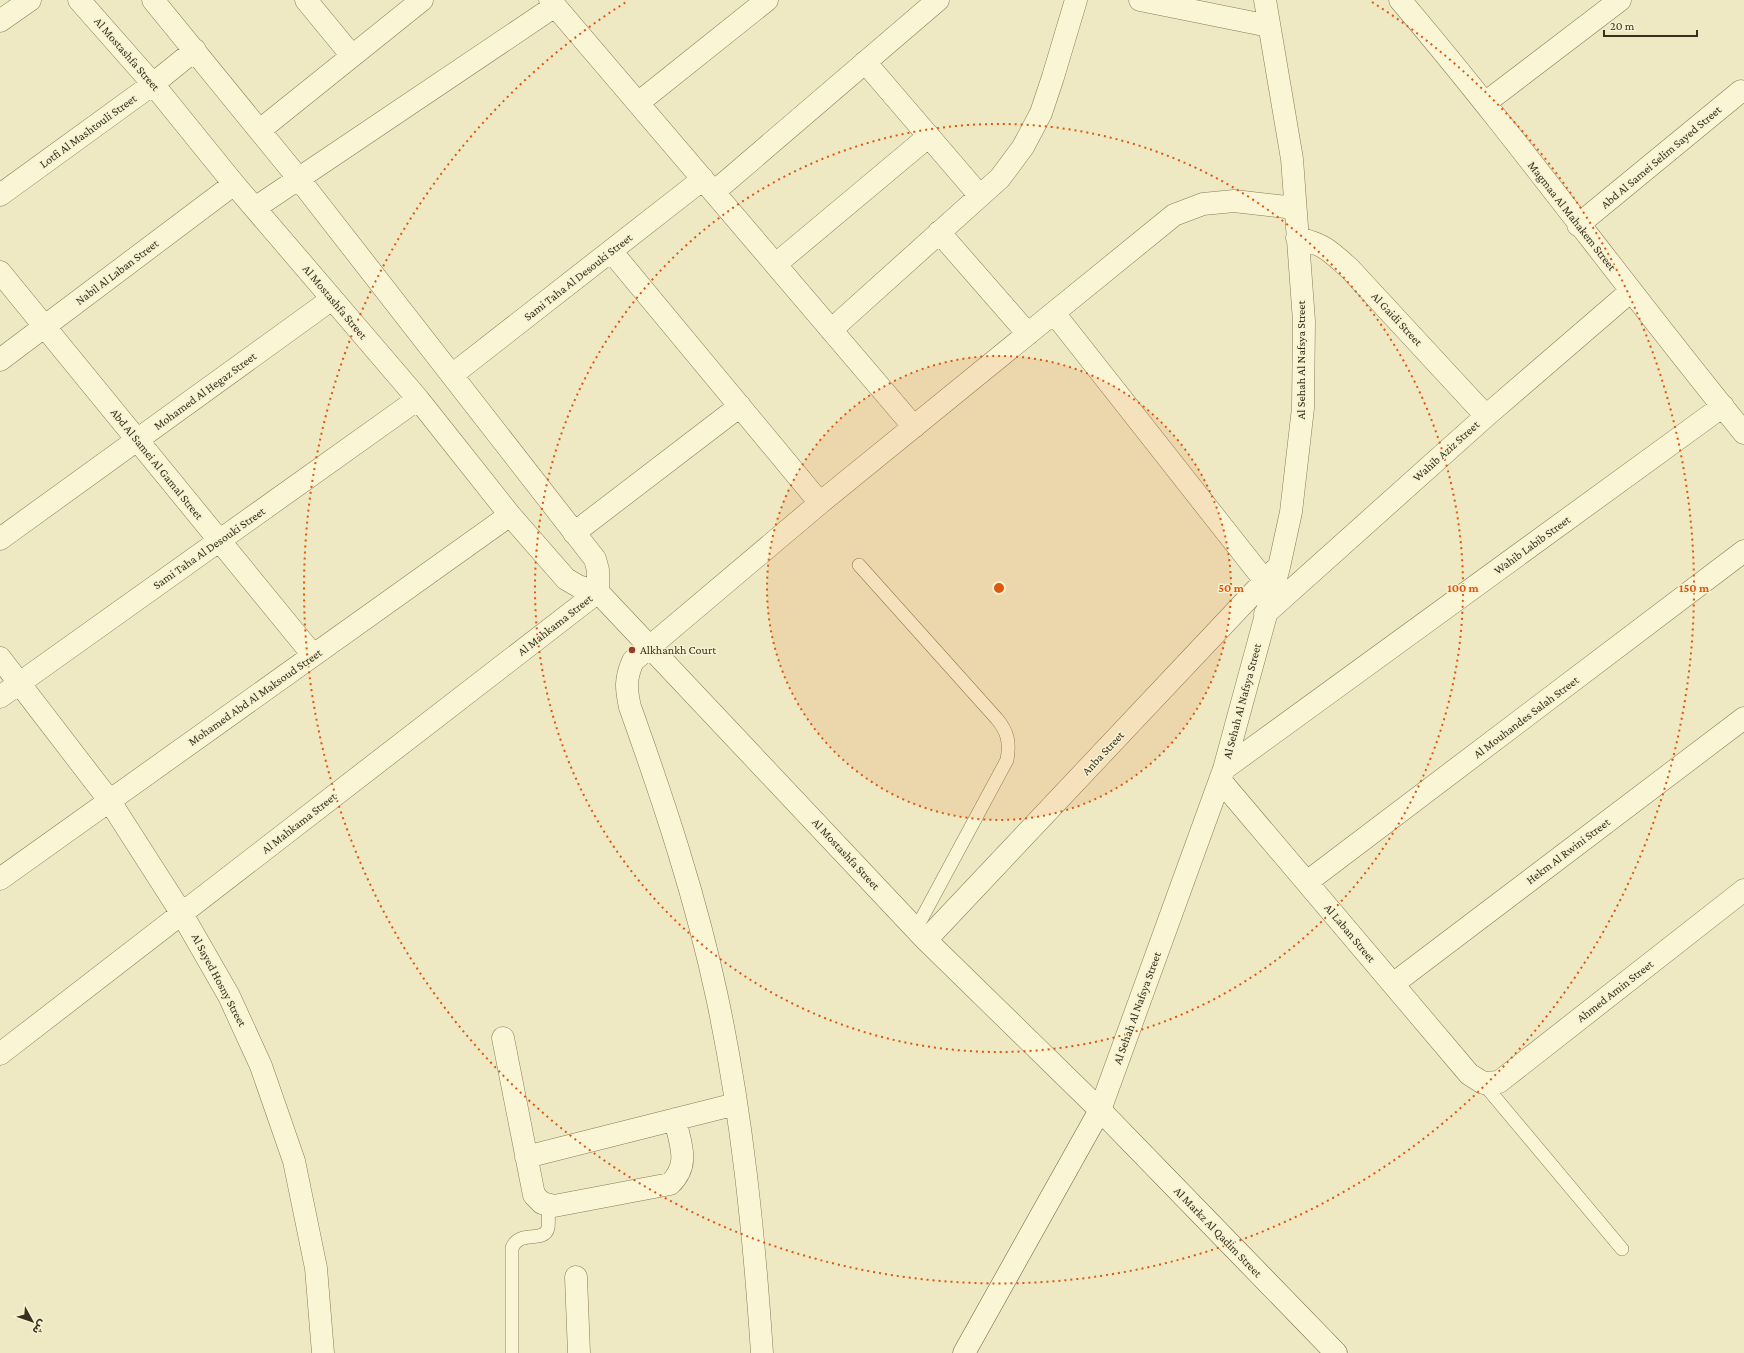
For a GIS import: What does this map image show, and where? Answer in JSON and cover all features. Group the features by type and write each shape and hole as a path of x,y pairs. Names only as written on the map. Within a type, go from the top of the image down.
{"street":[{"path":"0,21 30,0"},
{"name":"Al Mostashfa Street","path":"79,0 153,84 234,184 418,399 510,515 566,579 578,586 598,592 921,934 1100,1110"},
{"path":"153,0 299,179 594,559 598,570 598,592"},
{"path":"306,0 352,56"},
{"path":"638,103 767,0"},
{"name":"Sami Taha Al Desouki Street","path":"452,375 611,251 709,186 865,62 938,0"},
{"path":"832,330 1000,178 1023,147 1041,113 1076,0"},
{"path":"1140,0 1269,26"},
{"name":"Al Sehah Al Nafsya Street","path":"964,1353 1100,1110 1222,774 1265,614 1272,574 1291,512 1303,408 1304,321 1292,159 1265,0"},
{"name":"Magmaa Al Mahakem Street","path":"1400,0 1485,103 1578,225 1744,432"},
{"path":"1485,103 1620,0"},
{"path":"260,130 418,1"},
{"path":"255,208 553,3 914,426"},
{"name":"Lotfi Al Mashtouli Street","path":"0,195 153,84 195,50"},
{"path":"865,62 980,196"},
{"name":"Abd Al Samei Selim Sayed Street","path":"1578,225 1741,91 1744,92"},
{"path":"776,264 929,136"},
{"name":"Nabil Al Laban Street","path":"0,360 234,184"},
{"path":"762,1353 758,1289 736,1104 717,997 699,924 676,844 628,697 627,675 633,661 820,503 1174,215 1202,204 1234,201 1295,208"},
{"path":"940,232 1028,334"},
{"name":"Al Gaidi Street","path":"1297,238 1317,243 1350,268 1486,416"},
{"path":"611,251 820,503"},
{"name":"Abd Al Samei Al Gamal Street","path":"0,272 313,656"},
{"name":"Wahib Aziz Street","path":"1265,614 1486,416 1631,291"},
{"name":"Mohamed Al Hegaz Street","path":"0,539 332,299"},
{"path":"1054,313 1272,574"},
{"name":"Sami Taha Al Desouki Street","path":"0,697 418,399"},
{"path":"574,533 740,406"},
{"name":"Wahib Labib Street","path":"1222,774 1723,406"},
{"name":"Mohamed Abd Al Maksoud Street","path":"0,879 510,515"},
{"name":"Al Mouhandes Salah Street","path":"1307,882 1744,551"},
{"name":"Anba Street","path":"921,934 1272,574"},
{"name":"Al Mahkama Street","path":"2,1050 182,914 598,592"},
{"name":"Al Sayed Hosny Street","path":"0,658 20,682 109,800 182,914 229,996 261,1066 294,1161 316,1268 323,1353"},
{"name":"Hekm Al Rwini Street","path":"1393,984 1744,718"},
{"name":"Al Laban Street","path":"1222,774 1307,882 1469,1074 1483,1083"},
{"name":"Ahmed Amin Street","path":"1483,1083 1499,1082 1744,890"},
{"path":"503,1038 534,1195 542,1203 554,1206 670,1184 682,1169 684,1160 675,1120"},
{"path":"526,1157 736,1104"},
{"name":"Al Markz Al Qadim Street","path":"1100,1110 1336,1353"},
{"path":"576,1276 579,1353"}],"lane":[{"path":"859,565 1004,727 1008,738 1007,760 921,934"},
{"path":"1483,1083 1622,1249"},
{"path":"512,1353 513,1243 522,1238 538,1236 548,1229 548,1205"}],"place":[{"name":"Alkhankh Court","path":"632,650"}]}
